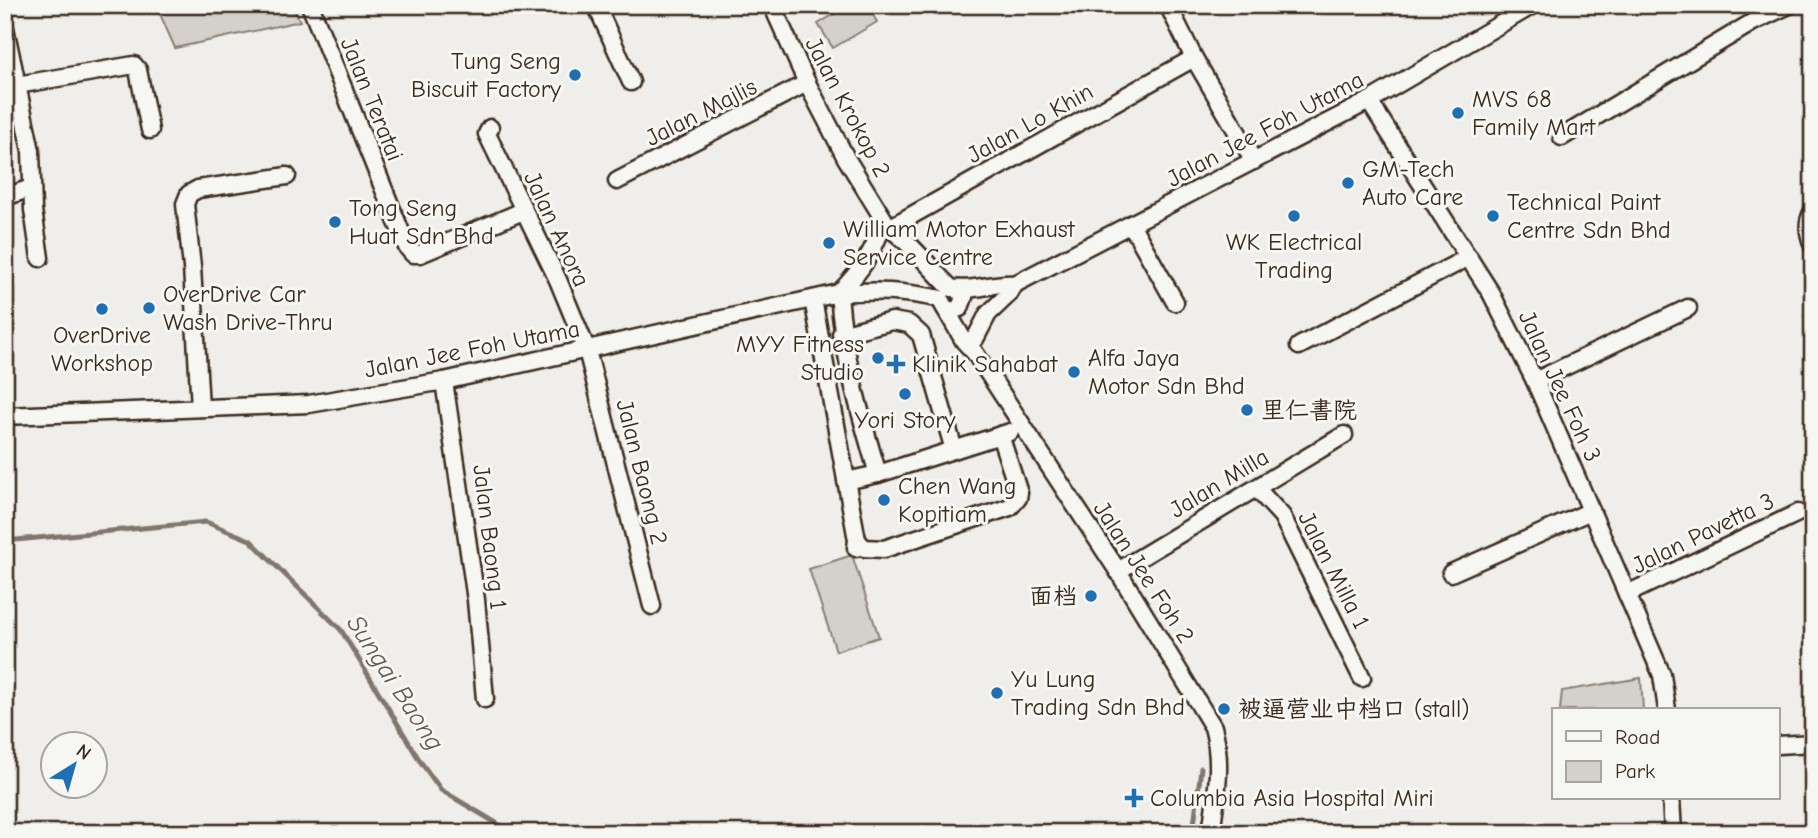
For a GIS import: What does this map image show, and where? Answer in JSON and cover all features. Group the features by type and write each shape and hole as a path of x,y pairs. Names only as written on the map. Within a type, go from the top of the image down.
{"street":[{"name":"Jalan Teratai","path":"310,5 407,247 413,254 420,254 523,211"},
{"path":"596,5 631,82"},
{"name":"Jalan Krokop 2","path":"772,5 807,83 846,158 887,225 898,233 932,271 951,299"},
{"path":"1168,5 1194,58 1254,161"},
{"name":"Jalan Jee Foh Utama","path":"1015,284 1369,101 1510,11 1533,5"},
{"path":"1562,138 1754,22 1788,5"},
{"path":"5,28 31,151 32,188 40,258"},
{"name":"Jalan Lo Khin","path":"887,225 1194,58"},
{"path":"17,85 134,65 138,70 150,130"},
{"name":"Jalan Majlis","path":"617,181 807,83"},
{"name":"Jalan Jee Foh 3","path":"1369,101 1491,293 1535,381 1662,675 1667,708"},
{"name":"Jalan Anora","path":"490,128 486,134 558,280 587,350"},
{"path":"200,408 192,267 185,204 189,194 198,189 287,176"},
{"path":"5,197 32,188"},
{"path":"1813,211 1808,227 1813,246"},
{"path":"1131,224 1175,302"},
{"path":"877,474 854,393 841,334 839,293 859,273 887,225"},
{"path":"1299,346 1469,257"},
{"path":"951,299 1001,283 1015,284"},
{"path":"975,346 988,314 1015,284"},
{"name":"Jalan Jee Foh Utama","path":"5,416 309,404 444,381 839,293 879,290 951,299"},
{"path":"813,299 857,544 864,548 884,549 1010,507 1018,498 1019,492 1000,435"},
{"path":"951,299 979,306 1001,300"},
{"name":"Jalan Jee Foh 2","path":"951,299 964,341 975,346 1022,428 1118,571 1213,727 1219,750 1219,769 1211,833"},
{"path":"1535,381 1688,308"},
{"path":"841,334 892,321 909,324 921,335 954,450"},
{"name":"Jalan Baong 2","path":"587,350 652,606"},
{"name":"Jalan Baong 1","path":"444,381 476,600 485,699"},
{"path":"831,396 854,393"},
{"path":"846,481 877,474 1022,428"},
{"name":"Jalan Milla","path":"1118,571 1344,435"},
{"name":"Jalan Milla 1","path":"1256,488 1282,516 1362,678"},
{"path":"1451,573 1591,511"},
{"name":"Jalan Pavetta 3","path":"1627,594 1798,513"},
{"path":"1780,745 1813,743"},
{"path":"1671,800 1673,833"}],"green space":[{"path":"156,5 292,5 300,21 175,48"},
{"path":"849,5 867,5 877,22 833,48 818,24"},
{"path":"852,555 879,637 836,651 809,569"},
{"path":"1641,678 1643,708 1560,708 1562,691"}],"waterway":[{"name":"Sungai Baong","path":"5,541 206,522 250,540 341,630 420,761 441,790 513,833"},
{"name":"Sungai Baong","path":"1193,833 1201,768"}],"place":[{"name":"Tung Seng Biscuit Factory","path":"575,75"},
{"name":"MVS 68 Family Mart","path":"1458,113"},
{"name":"GM-Tech Auto Care","path":"1348,183"},
{"name":"WK Electrical Trading","path":"1294,216"},
{"name":"Technical Paint Centre Sdn Bhd","path":"1493,216"},
{"name":"Tong Seng Huat Sdn Bhd","path":"335,222"},
{"name":"William Motor Exhaust Service Centre","path":"829,243"},
{"name":"OverDrive Car Wash Drive-Thru","path":"149,308"},
{"name":"OverDrive Workshop","path":"102,309"},
{"name":"MYY Fitness Studio","path":"878,358"},
{"name":"Klinik Sahabat","path":"896,364"},
{"name":"Alfa Jaya Motor Sdn Bhd","path":"1074,372"},
{"name":"Yori Story","path":"905,394"},
{"name":"里仁書院","path":"1247,410"},
{"name":"Chen Wang Kopitiam","path":"884,500"},
{"name":"面档","path":"1091,596"},
{"name":"Yu Lung Trading Sdn Bhd","path":"997,693"},
{"name":"被逼营业中档口 (stall)","path":"1224,709"},
{"name":"Columbia Asia Hospital Miri","path":"1134,798"}]}
